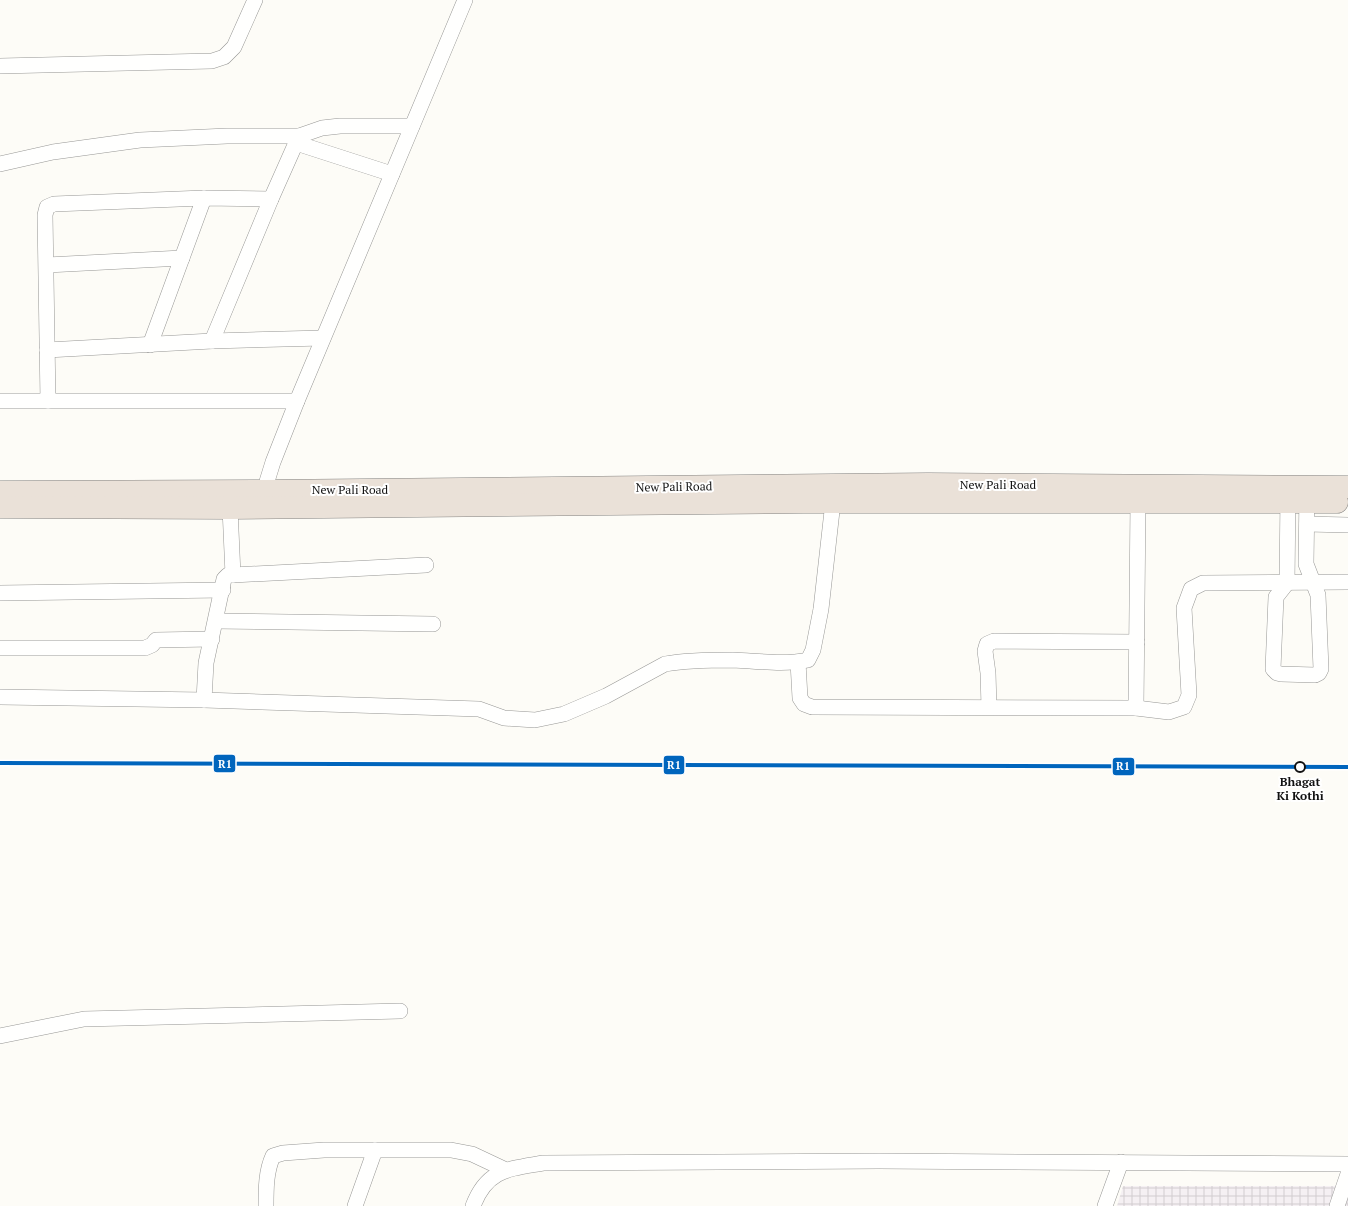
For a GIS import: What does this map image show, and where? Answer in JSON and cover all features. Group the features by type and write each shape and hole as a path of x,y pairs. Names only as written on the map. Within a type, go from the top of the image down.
{"highway":[{"name":"New Pali Road","path":"0,492 264,491 928,484 1297,494 1348,502"},
{"name":"New Pali Road","path":"0,507 230,508 833,502 1138,502 1297,494 1348,486"}],"street":[{"path":"0,66 212,60 224,57 234,47 255,0"},
{"path":"264,491 273,462 297,401 465,0"},
{"path":"212,341 271,199 298,140 322,128 340,126 412,126"},
{"path":"0,164 53,152 140,140 227,136 298,140 392,174"},
{"path":"48,401 47,207 54,204 204,198 271,199"},
{"path":"150,344 204,198"},
{"path":"47,266 182,258"},
{"path":"47,350 212,341 323,338"},
{"path":"0,402 297,401"},
{"path":"1297,494 1307,524 1306,564 1318,595 1321,669 1319,673 1315,675 1281,674 1277,673 1274,669 1276,597 1287,583 1297,494"},
{"path":"0,697 204,700 479,709 504,718 535,720 564,714 606,696 665,664 676,662 734,660 768,663 798,662 808,660 813,650 821,609 833,502"},
{"path":"1136,708 1138,502"},
{"path":"230,508 233,575"},
{"path":"1307,524 1348,525"},
{"path":"204,700 206,663 224,579 228,575 426,565"},
{"path":"798,662 800,698 804,704 812,707 1136,708 1169,712 1184,707 1189,695 1184,608 1190,589 1203,583 1348,582"},
{"path":"0,593 222,590"},
{"path":"216,621 433,624"},
{"path":"0,648 145,648 152,646 156,640 212,639"},
{"path":"989,707 988,673 985,651 986,644 994,641 1137,642"},
{"path":"0,1036 84,1019 400,1011"},
{"path":"266,1206 267,1180 270,1163 274,1156 283,1153 324,1150 451,1150 472,1154 506,1170"},
{"path":"356,1206 375,1150"},
{"path":"473,1206 490,1178 506,1170 543,1163 863,1161 1348,1164"},
{"path":"1105,1206 1120,1162"},
{"path":"1337,1206 1348,1174"}],"shaded area":[{"path":"1123,1186 1348,1186 1348,1206 1117,1206"}],"transit line":[{"name":"R1","path":"0,763 1348,767"}],"place":[{"name":"Bhagat Ki Kothi","path":"1300,767"}]}
